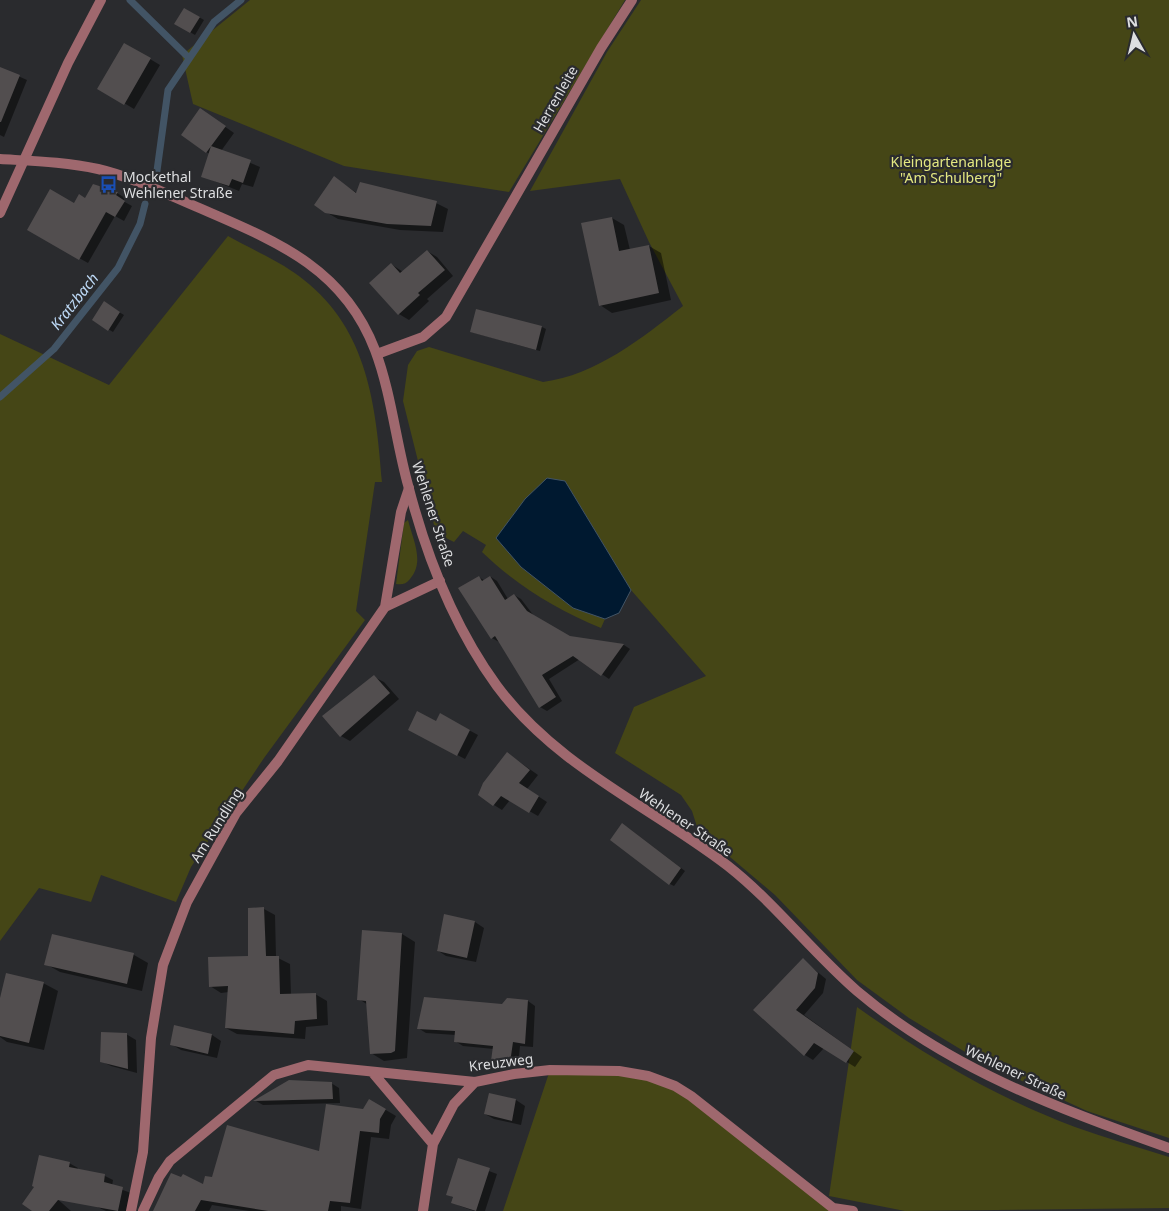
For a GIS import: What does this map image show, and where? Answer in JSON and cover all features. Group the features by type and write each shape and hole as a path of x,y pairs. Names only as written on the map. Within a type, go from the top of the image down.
{"street":[{"path":"0,213 68,63 101,0"},
{"name":"Herrenleite","path":"377,354 423,337 446,317 601,48 632,0"},
{"name":"Wehlener Straße","path":"0,159 99,169 138,182 275,241 309,262 332,282 363,323 377,354 409,488 440,581 460,626 479,660 500,690 547,741 598,780 730,868 856,990 899,1024 980,1073 1076,1116 1169,1148"},
{"name":"Am Rundling","path":"131,1211 143,1152 151,1038 163,965 187,902 236,814 278,761 385,607 400,512 409,488"},
{"path":"385,607 440,581"},
{"name":"Kreuzweg","path":"142,1211 159,1177 170,1161 274,1075 308,1065 474,1082 514,1074 550,1070 618,1071 648,1076 675,1086 691,1096 833,1209 853,1211"},
{"path":"373,1073 433,1144"},
{"path":"423,1211 433,1144 454,1104 474,1082"}],"green space":[{"path":"250,0 625,0 509,192 344,166 193,104 182,55"},
{"name":"Kleingartenanlage \"Am Schulberg\"","path":"641,0 1169,0 1169,1138 1087,1111 985,1064 909,1018 857,980 775,895 698,830 692,811 681,795 615,753 634,707 706,676 631,590 565,481 521,567 573,608 605,619 601,628 553,605 523,586 482,552 486,545 463,531 454,542 436,533 403,401 408,365 417,351 429,347 543,382 581,372 600,363 635,342 683,306 649,242 620,179 530,191 607,52"},
{"path":"228,236 286,268 304,280 325,300 342,322 355,346 365,371 372,398 382,482 375,482 356,611 365,620 264,758 191,867 176,902 101,875 91,902 39,888 0,941 0,334 109,385"},
{"path":"408,520 415,543 417,565 408,581 404,584 396,584 404,523"},
{"path":"857,1007 908,1042 962,1074 1017,1103 1075,1127 1169,1157 1169,1208 905,1211 829,1196"},
{"path":"550,1070 619,1071 675,1086 833,1211 503,1211"}],"water":[{"path":"547,478 565,481 631,590 619,613 605,619 573,608 521,567 496,538 525,499"}],"building":[{"path":"184,8 200,17 190,33 174,24"},
{"path":"124,43 151,58 124,105 97,89"},
{"path":"0,67 20,75 1,122 0,122"},
{"path":"200,108 226,126 206,153 181,135"},
{"path":"211,146 251,160 243,183 232,179 229,186 201,177"},
{"path":"334,176 356,193 360,182 437,201 431,226 387,224 325,213 314,205"},
{"path":"93,184 118,192 116,195 125,201 115,217 106,212 79,260 27,230 50,189 74,203 79,194 85,198"},
{"path":"612,217 619,251 649,245 659,293 599,306 581,223"},
{"path":"427,250 445,270 418,293 420,295 398,315 369,283 391,263 400,273"},
{"path":"104,301 120,312 108,331 92,320"},
{"path":"476,309 542,326 536,350 470,332"},
{"path":"479,576 482,581 490,576 505,600 514,594 527,611 570,636 624,644 601,676 573,656 542,675 556,697 539,708 495,636 491,639 458,588"},
{"path":"374,675 390,693 340,737 322,716"},
{"path":"417,711 436,721 440,713 470,730 457,756 408,730"},
{"path":"507,752 530,770 519,783 539,796 529,813 501,796 493,806 478,795 483,783"},
{"path":"622,823 681,868 669,885 610,840"},
{"path":"264,907 266,956 279,956 280,994 316,993 317,1019 295,1021 294,1034 225,1028 228,986 209,987 208,957 248,956 248,908"},
{"path":"444,914 475,921 467,958 437,951"},
{"path":"362,930 402,933 395,1051 391,1053 370,1054 366,1001 357,1000"},
{"path":"52,934 134,953 127,984 44,965"},
{"path":"803,958 818,973 815,988 796,1010 854,1051 846,1063 814,1043 804,1056 753,1010"},
{"path":"6,973 44,982 29,1043 0,1036 0,998"},
{"path":"424,997 502,1004 507,998 528,1000 525,1044 513,1042 510,1063 491,1061 493,1046 454,1042 455,1031 417,1029"},
{"path":"174,1025 212,1034 208,1054 170,1045"},
{"path":"101,1032 127,1033 128,1069 100,1062"},
{"path":"289,1080 332,1082 333,1099 253,1101"},
{"path":"489,1093 516,1099 512,1121 484,1114"},
{"path":"369,1099 386,1109 380,1119 379,1133 360,1131 350,1203 330,1201 328,1211 268,1211 201,1200 195,1211 153,1211 171,1173 181,1177 183,1174 203,1184 205,1176 212,1177 227,1125 319,1151 326,1104 363,1109"},
{"path":"39,1155 70,1162 69,1167 105,1174 104,1182 123,1187 118,1211 58,1200 49,1211 32,1211 22,1204 34,1187 32,1186"},
{"path":"458,1158 490,1168 476,1211 451,1203 453,1197 446,1195"}],"waterway":[{"path":"130,0 188,57"},
{"name":"Kratzbach","path":"156,178 168,90 214,22 241,0"},
{"name":"Kratzbach","path":"0,397 54,349 118,268 140,224 145,204"}],"place":[{"name":"Mockethal Wehlener Straße","path":"109,184"}]}
